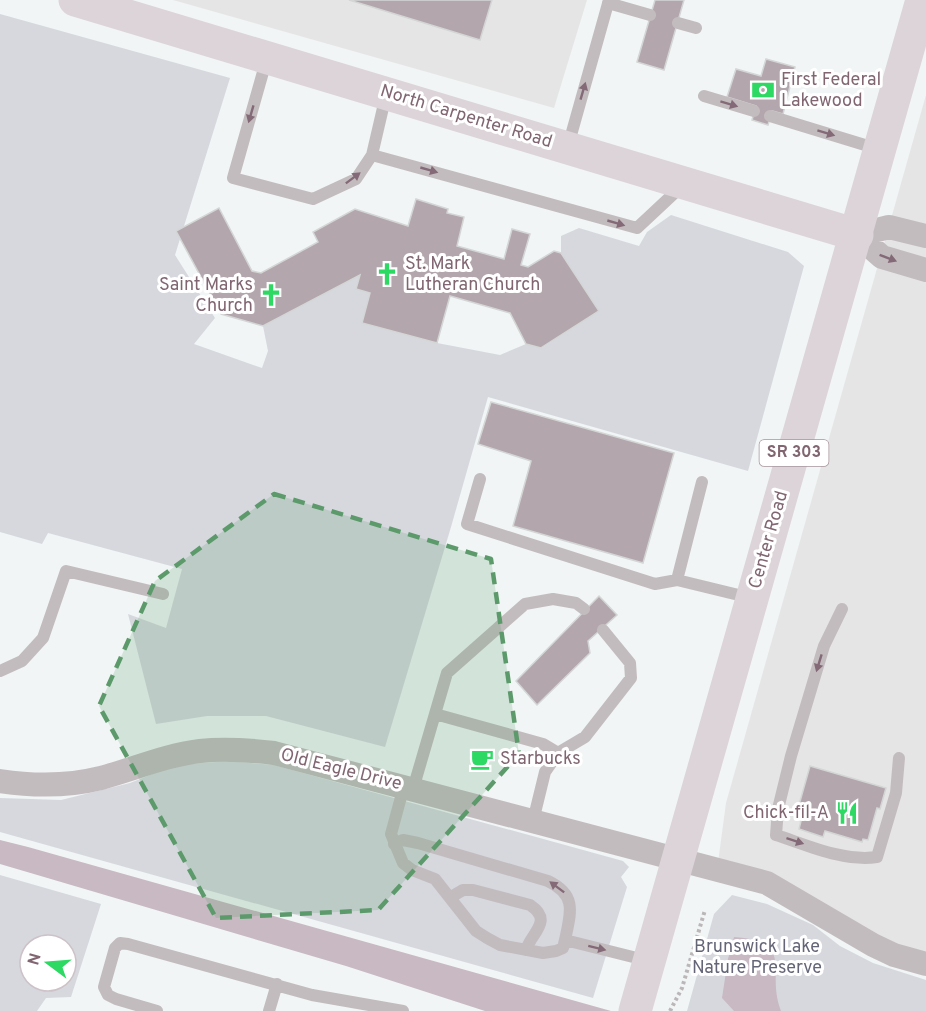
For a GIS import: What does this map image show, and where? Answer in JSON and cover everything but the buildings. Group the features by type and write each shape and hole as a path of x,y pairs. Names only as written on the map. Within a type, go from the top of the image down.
{"main road":[{"name":"North Carpenter Road","path":"75,0 857,235"},
{"name":"Center Road","path":"635,1011 922,0"}],"street":[{"path":"857,235 889,227 926,236"},
{"path":"857,235 882,257 926,270"},
{"name":"Old Eagle Drive","path":"0,781 24,784 64,784 98,779 164,758 200,751 237,749 274,753 767,883 873,945 894,955 926,964"}],"lane":[{"path":"567,147 609,2 650,15"},
{"path":"678,23 696,28"},
{"path":"267,57 233,178 314,199 356,179 372,155 387,93"},
{"path":"704,96 754,111"},
{"path":"770,116 881,150"},
{"path":"372,155 637,228 684,184"},
{"path":"480,479 467,524 655,584 677,580 753,598"},
{"path":"677,580 702,482"},
{"path":"0,671 22,661 43,638 66,571 164,594"},
{"path":"394,844 403,840 418,843 548,881 560,887 568,896 571,911 563,948 543,953 500,945 476,931 435,879 412,870 403,863 394,844 391,834 435,714 447,674 525,604 553,599 576,603 584,609"},
{"path":"842,609 824,646 794,745 778,809 776,835 840,855 863,859 877,857 896,794 899,758"},
{"path":"534,821 545,772 558,753 585,737 632,678 630,663 603,630"},
{"path":"435,714 543,744 558,753"},
{"path":"451,897 463,890 473,890 530,905 537,910 541,918 537,934 529,942 526,950"},
{"path":"565,940 649,961"},
{"path":"157,1011 108,995 104,987 115,948 120,943 312,995 403,1011"},
{"path":"269,1011 277,984"}],"path":[{"path":"670,1011 682,988 705,910"}],"highlighted area":[{"path":"274,494 491,559 519,754 378,910 216,918 99,706 155,581"}],"shaded area":[{"path":"173,0 587,0 554,108"},
{"path":"926,95 926,964 717,870 726,803"},
{"path":"0,840 611,1011 485,1011 346,966 0,864"},
{"path":"734,937 766,945 772,952 775,961 777,997 781,1011 734,1011 722,998"}],"green space":[{"path":"0,14 230,78 175,255 215,318 194,344 262,368 268,351 263,326 360,275 356,289 370,293 362,323 437,343 500,355 526,344 542,348 599,311 561,253 561,236 579,228 639,246 647,232 671,215 788,252 804,266 748,471 488,397 385,747 266,716 207,716 156,724 128,614 166,628 182,569 48,533 42,544 0,532"},
{"path":"229,761 274,765 623,861 629,867 621,877 627,887 593,998 0,832 0,798 61,800 130,783 175,765"},
{"path":"0,875 101,904 78,975 78,933 18,933 18,993 72,993 71,997 46,998 37,1011 0,1011"},
{"name":"Brunswick Lake Nature Preserve","path":"732,895 767,904 813,925 840,946 873,963 926,980 926,1011 687,1011 714,914"}],"place":[{"name":"First Federal Lakewood","path":"763,90"},
{"name":"St. Mark Lutheran Church","path":"387,274"},
{"name":"Saint Marks Church","path":"271,295"},
{"name":"Starbucks","path":"482,759"},
{"name":"Chick-fil-A","path":"847,813"}]}
